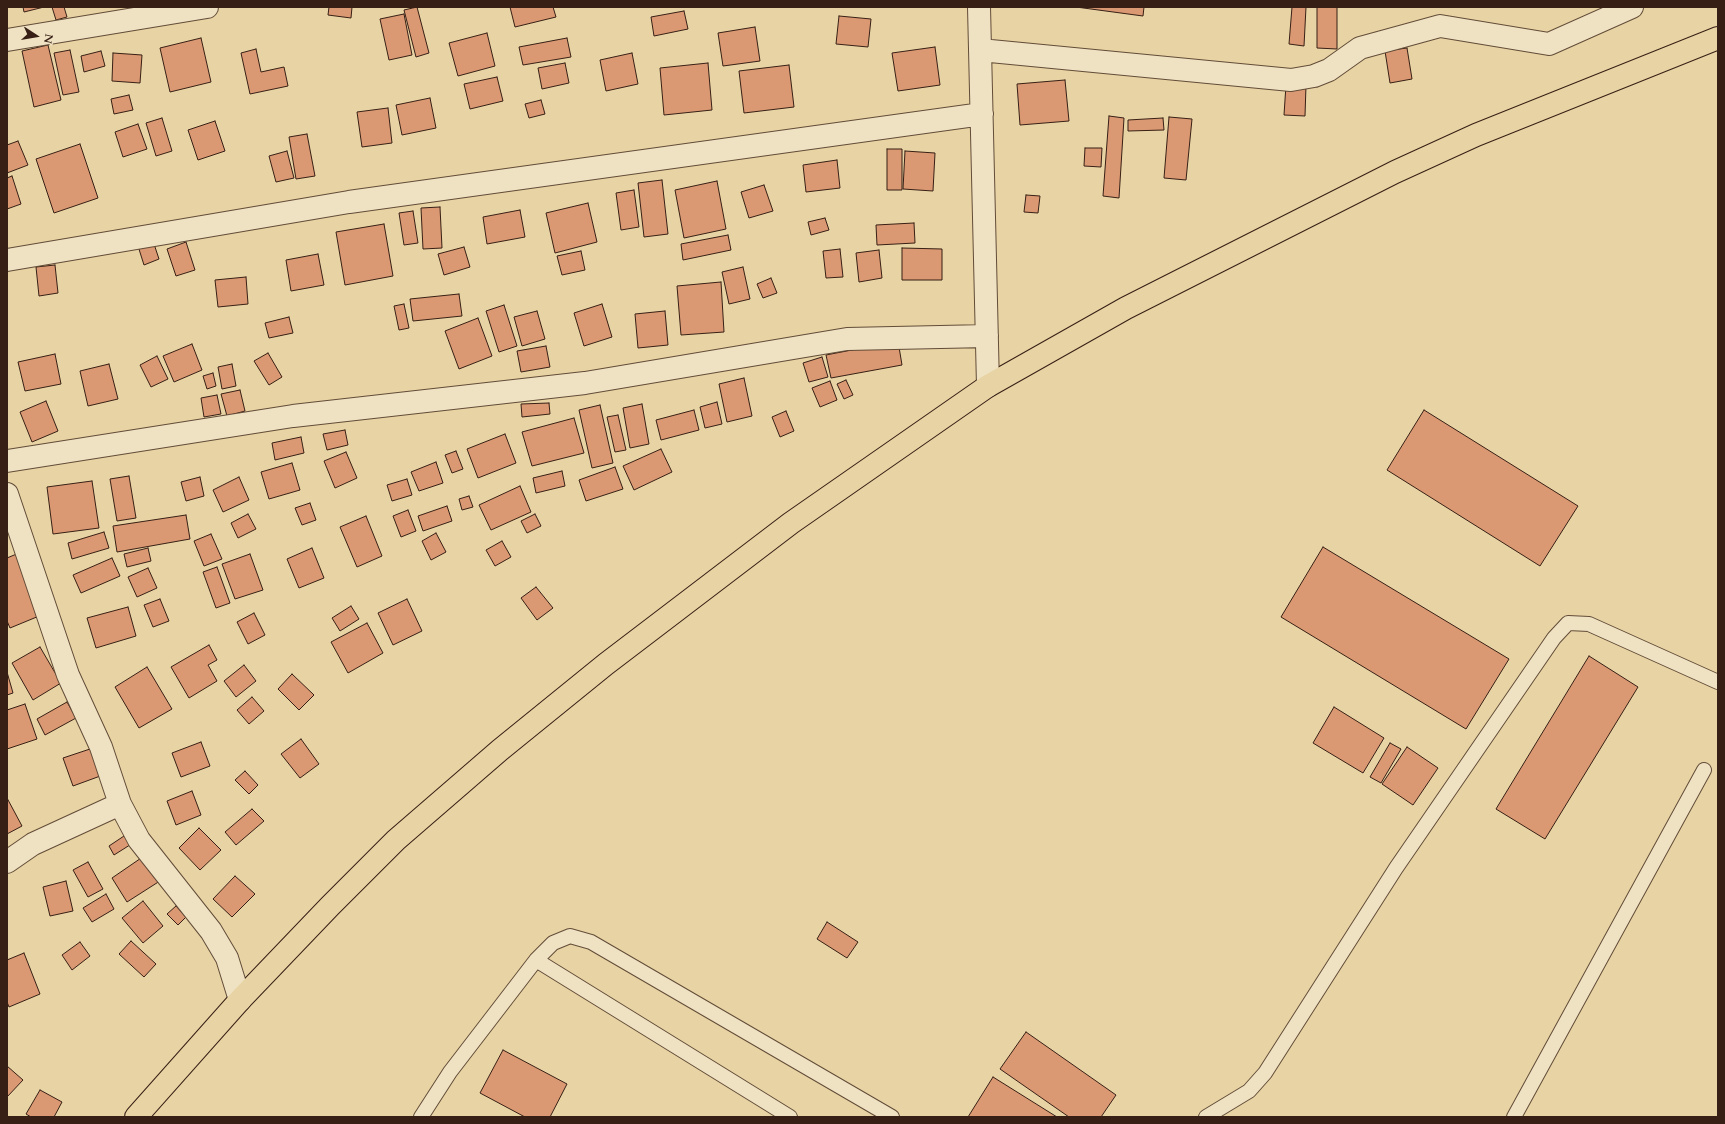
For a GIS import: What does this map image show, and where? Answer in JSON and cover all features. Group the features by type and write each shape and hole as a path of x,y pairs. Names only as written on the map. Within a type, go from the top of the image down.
{"highway":[{"path":"136,1117 240,1000 330,906 396,840 500,750 606,664 791,523 988,386 1126,308 1395,172 1476,135 1718,38"}],"street":[{"path":"7,40 207,7"},
{"path":"979,7 988,386"},
{"path":"980,50 1291,80 1314,76 1329,70 1360,48 1440,26 1550,44 1632,7"},
{"path":"7,260 349,202 982,114"},
{"path":"7,462 294,416 585,383 847,339 987,336"},
{"path":"7,494 68,675 101,746 120,804 139,840 211,931 227,958 240,1000"},
{"path":"7,862 33,844 120,804"}],"lane":[{"path":"1206,1117 1249,1091 1265,1073 1396,868 1554,638 1568,623 1589,624 1718,682"},
{"path":"1514,1117 1704,770"},
{"path":"421,1117 450,1072 536,960 553,943 570,936 591,942 892,1117"},
{"path":"536,960 790,1117"}],"building":[{"path":"23,7 44,7 24,12"},
{"path":"52,7 64,7 67,17 56,20"},
{"path":"329,7 352,7 351,18 328,15"},
{"path":"417,7 429,53 416,57 404,10"},
{"path":"510,7 553,7 556,17 515,27"},
{"path":"1076,7 1144,7 1143,16"},
{"path":"1292,7 1306,7 1304,46 1289,44"},
{"path":"1317,7 1337,7 1337,49 1317,48"},
{"path":"684,11 688,29 654,36 651,17"},
{"path":"404,14 412,55 389,60 380,19"},
{"path":"839,16 871,19 868,47 836,44"},
{"path":"755,27 760,61 723,66 718,33"},
{"path":"487,33 495,66 458,76 449,43"},
{"path":"201,38 211,82 170,92 160,48"},
{"path":"567,38 571,57 523,65 519,47"},
{"path":"48,45 61,100 34,107 22,51"},
{"path":"935,47 940,85 898,91 892,53"},
{"path":"1407,48 1412,79 1390,83 1385,51"},
{"path":"256,49 261,72 284,67 288,86 250,94 241,53"},
{"path":"70,50 79,92 63,95 54,53"},
{"path":"101,51 105,66 84,72 81,56"},
{"path":"113,53 142,55 140,83 112,81"},
{"path":"632,53 638,84 606,91 600,60"},
{"path":"565,63 569,83 542,89 538,68"},
{"path":"708,63 712,110 664,115 660,68"},
{"path":"789,65 794,107 744,113 739,71"},
{"path":"497,77 503,101 470,109 464,84"},
{"path":"1065,80 1069,121 1020,125 1017,84"},
{"path":"1286,85 1306,85 1305,116 1284,115"},
{"path":"129,95 133,110 114,114 111,99"},
{"path":"430,98 436,128 402,135 396,105"},
{"path":"541,100 545,114 529,118 525,104"},
{"path":"388,108 392,143 362,147 357,112"},
{"path":"1109,116 1124,118 1119,198 1103,196"},
{"path":"1169,117 1192,119 1186,180 1164,178"},
{"path":"162,118 172,151 156,156 146,123"},
{"path":"1163,118 1164,130 1128,131 1128,120"},
{"path":"215,121 225,151 198,160 188,130"},
{"path":"138,124 147,149 123,157 115,132"},
{"path":"307,134 315,176 296,179 289,137"},
{"path":"18,141 28,165 7,173 7,145"},
{"path":"80,144 98,198 54,213 36,159"},
{"path":"1085,148 1102,148 1101,167 1084,166"},
{"path":"887,149 902,149 902,190 887,190"},
{"path":"287,151 294,178 276,182 269,156"},
{"path":"905,151 935,153 933,191 903,189"},
{"path":"837,160 840,188 806,192 803,165"},
{"path":"12,176 21,204 7,209 7,178"},
{"path":"662,180 668,234 644,237 638,183"},
{"path":"717,181 726,229 684,238 675,190"},
{"path":"764,185 773,211 749,218 741,192"},
{"path":"634,190 639,227 621,230 616,193"},
{"path":"1026,195 1040,196 1038,213 1024,212"},
{"path":"588,203 597,242 555,253 546,213"},
{"path":"440,207 442,248 423,249 421,208"},
{"path":"520,210 525,237 487,244 483,217"},
{"path":"413,211 418,243 404,245 399,213"},
{"path":"825,218 829,230 811,235 808,222"},
{"path":"914,223 915,243 877,245 876,225"},
{"path":"384,224 393,276 345,285 336,232"},
{"path":"728,235 731,250 683,260 681,244"},
{"path":"153,241 159,259 144,265 138,246"},
{"path":"186,242 195,270 176,276 167,249"},
{"path":"464,247 470,267 444,275 438,254"},
{"path":"902,248 942,249 942,280 902,280"},
{"path":"840,249 843,277 826,278 823,251"},
{"path":"879,250 882,278 859,282 856,253"},
{"path":"581,251 585,270 562,275 557,256"},
{"path":"318,254 324,285 291,291 286,260"},
{"path":"55,265 58,293 39,296 36,267"},
{"path":"743,267 750,299 729,304 722,272"},
{"path":"246,277 248,304 218,307 215,280"},
{"path":"771,278 777,293 763,298 757,284"},
{"path":"721,282 724,332 681,335 677,286"},
{"path":"459,294 462,316 413,321 410,299"},
{"path":"404,304 409,328 399,330 394,306"},
{"path":"602,304 612,337 584,346 574,313"},
{"path":"504,305 517,346 499,352 486,311"},
{"path":"537,311 545,339 522,346 514,317"},
{"path":"665,311 668,345 638,348 635,314"},
{"path":"289,317 293,333 269,338 265,323"},
{"path":"478,318 492,356 459,369 445,331"},
{"path":"898,341 902,365 831,378 826,355"},
{"path":"192,344 202,370 174,382 163,356"},
{"path":"546,346 550,367 521,372 517,351"},
{"path":"268,353 282,377 269,385 254,361"},
{"path":"55,354 61,384 25,391 18,362"},
{"path":"157,356 168,379 151,387 140,365"},
{"path":"822,357 828,377 809,382 803,363"},
{"path":"109,364 118,399 88,406 80,371"},
{"path":"232,364 236,386 222,389 218,367"},
{"path":"213,373 216,386 207,389 203,376"},
{"path":"744,378 752,416 727,422 719,384"},
{"path":"846,380 853,395 844,399 837,384"},
{"path":"830,381 837,400 820,407 812,388"},
{"path":"240,390 245,411 227,416 221,394"},
{"path":"217,395 221,414 204,417 201,398"},
{"path":"46,401 58,431 32,442 20,412"},
{"path":"717,402 722,424 705,428 700,407"},
{"path":"549,403 550,414 522,417 521,404"},
{"path":"642,404 649,444 630,448 623,408"},
{"path":"600,405 613,463 592,468 579,410"},
{"path":"694,410 699,430 661,440 656,420"},
{"path":"1424,410 1578,506 1540,566 1387,470"},
{"path":"786,411 794,431 780,437 772,417"},
{"path":"618,415 626,450 615,452 607,417"},
{"path":"574,418 584,453 532,466 522,432"},
{"path":"345,430 348,445 327,450 323,434"},
{"path":"505,434 516,463 478,478 467,449"},
{"path":"301,437 304,453 275,460 272,443"},
{"path":"661,449 672,472 634,490 623,466"},
{"path":"456,451 463,469 452,473 445,455"},
{"path":"346,452 357,478 335,488 324,461"},
{"path":"436,462 443,483 419,491 411,472"},
{"path":"292,463 300,490 269,499 261,472"},
{"path":"615,467 623,489 586,501 579,480"},
{"path":"562,471 565,486 536,493 533,478"},
{"path":"129,476 136,518 117,521 110,479"},
{"path":"200,477 204,496 186,501 181,482"},
{"path":"239,477 249,500 223,512 213,490"},
{"path":"407,479 412,495 392,501 387,485"},
{"path":"92,481 99,528 53,534 47,487"},
{"path":"520,486 531,512 491,530 479,505"},
{"path":"469,496 473,507 462,510 459,499"},
{"path":"310,503 316,520 302,525 295,508"},
{"path":"447,506 452,521 423,531 418,516"},
{"path":"408,510 416,531 401,537 393,516"},
{"path":"248,514 256,529 238,538 231,523"},
{"path":"535,514 541,526 527,533 521,521"},
{"path":"186,515 190,539 117,552 113,526"},
{"path":"366,516 382,556 357,567 340,527"},
{"path":"104,532 109,548 72,559 68,543"},
{"path":"436,533 446,552 431,560 422,541"},
{"path":"211,534 222,559 204,566 194,541"},
{"path":"502,541 511,557 495,566 486,550"},
{"path":"1323,547 1509,659 1466,729 1281,617"},
{"path":"148,548 151,561 127,567 124,554"},
{"path":"312,548 324,578 299,588 287,559"},
{"path":"19,553 44,614 10,628 7,621 7,558"},
{"path":"250,554 263,590 235,599 222,564"},
{"path":"112,558 120,576 81,593 73,575"},
{"path":"217,567 230,603 216,608 203,572"},
{"path":"148,568 157,588 137,597 128,577"},
{"path":"536,587 553,608 537,620 521,598"},
{"path":"160,599 169,621 153,627 144,605"},
{"path":"407,599 422,631 393,645 378,613"},
{"path":"351,606 359,619 340,631 332,618"},
{"path":"128,607 136,636 96,648 87,618"},
{"path":"254,613 265,635 248,644 237,622"},
{"path":"367,623 383,653 348,673 331,642"},
{"path":"209,645 217,660 208,665 217,681 189,698 171,667"},
{"path":"40,647 61,683 33,700 12,663"},
{"path":"1589,656 1638,687 1545,839 1496,809"},
{"path":"244,665 256,681 236,697 224,681"},
{"path":"147,667 172,709 139,728 115,687"},
{"path":"7,672 13,693 7,695"},
{"path":"292,674 314,695 299,710 278,689"},
{"path":"252,697 264,711 249,724 237,710"},
{"path":"67,702 76,718 45,735 37,719"},
{"path":"25,704 37,739 7,749 7,710"},
{"path":"1334,707 1384,738 1363,773 1313,743"},
{"path":"301,739 319,764 300,778 281,754"},
{"path":"201,742 210,766 181,777 172,753"},
{"path":"1390,743 1401,749 1381,783 1370,777"},
{"path":"1407,747 1438,768 1413,805 1382,784"},
{"path":"93,748 103,775 73,786 63,758"},
{"path":"245,771 258,785 249,794 235,780"},
{"path":"192,791 201,815 176,825 167,801"},
{"path":"7,798 22,826 7,834"},
{"path":"252,809 264,821 236,845 225,832"},
{"path":"199,828 221,850 200,870 179,848"},
{"path":"127,834 133,843 114,855 109,846"},
{"path":"147,854 163,879 127,902 112,878"},
{"path":"88,862 103,889 88,897 73,870"},
{"path":"235,876 255,894 232,917 213,899"},
{"path":"66,881 73,911 50,916 43,887"},
{"path":"106,894 114,909 92,922 83,908"},
{"path":"143,901 163,926 143,943 122,918"},
{"path":"176,906 186,917 178,925 167,914"},
{"path":"827,922 858,942 847,958 817,939"},
{"path":"131,941 156,964 144,977 119,954"},
{"path":"80,942 90,956 72,970 62,955"},
{"path":"24,953 40,994 9,1007 7,1002 7,960"},
{"path":"1026,1032 1116,1095 1101,1117 1069,1117 1000,1069"},
{"path":"503,1050 567,1084 550,1117 525,1117 480,1093"},
{"path":"7,1066 23,1080 7,1097"},
{"path":"993,1077 1057,1117 968,1117"},
{"path":"40,1090 62,1102 54,1117 31,1117 26,1114"}]}
